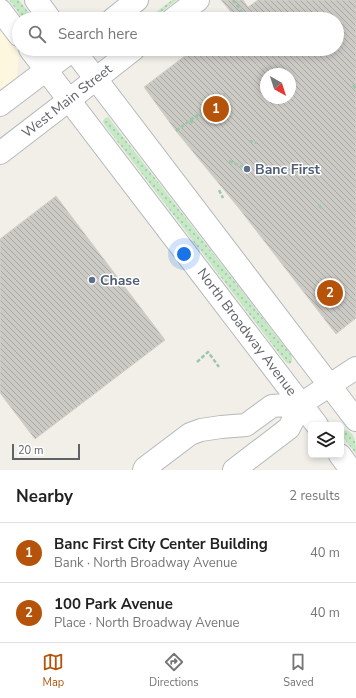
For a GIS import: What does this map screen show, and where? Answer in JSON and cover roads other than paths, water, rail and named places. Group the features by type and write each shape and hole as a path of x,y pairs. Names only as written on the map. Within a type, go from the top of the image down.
{"street":[{"path":"36,0 45,12"},
{"path":"122,12 138,0"},
{"path":"182,12 198,0"},
{"path":"0,10 12,26"},
{"name":"North Broadway Avenue","path":"35,56 315,422"},
{"path":"0,105 64,56"},
{"path":"78,56 356,420"},
{"name":"West Main Street","path":"0,153 125,56"},
{"path":"144,470 190,434 201,430 246,425 272,406 301,404 356,368"},
{"path":"234,470 289,428 301,404"},
{"path":"342,458 351,470"}],"place":[{"name":"Banc First City Center Building","path":"216,109"},
{"name":"Banc First","path":"247,169"},
{"name":"Chase","path":"92,280"},
{"name":"100 Park Avenue","path":"330,293"}]}
